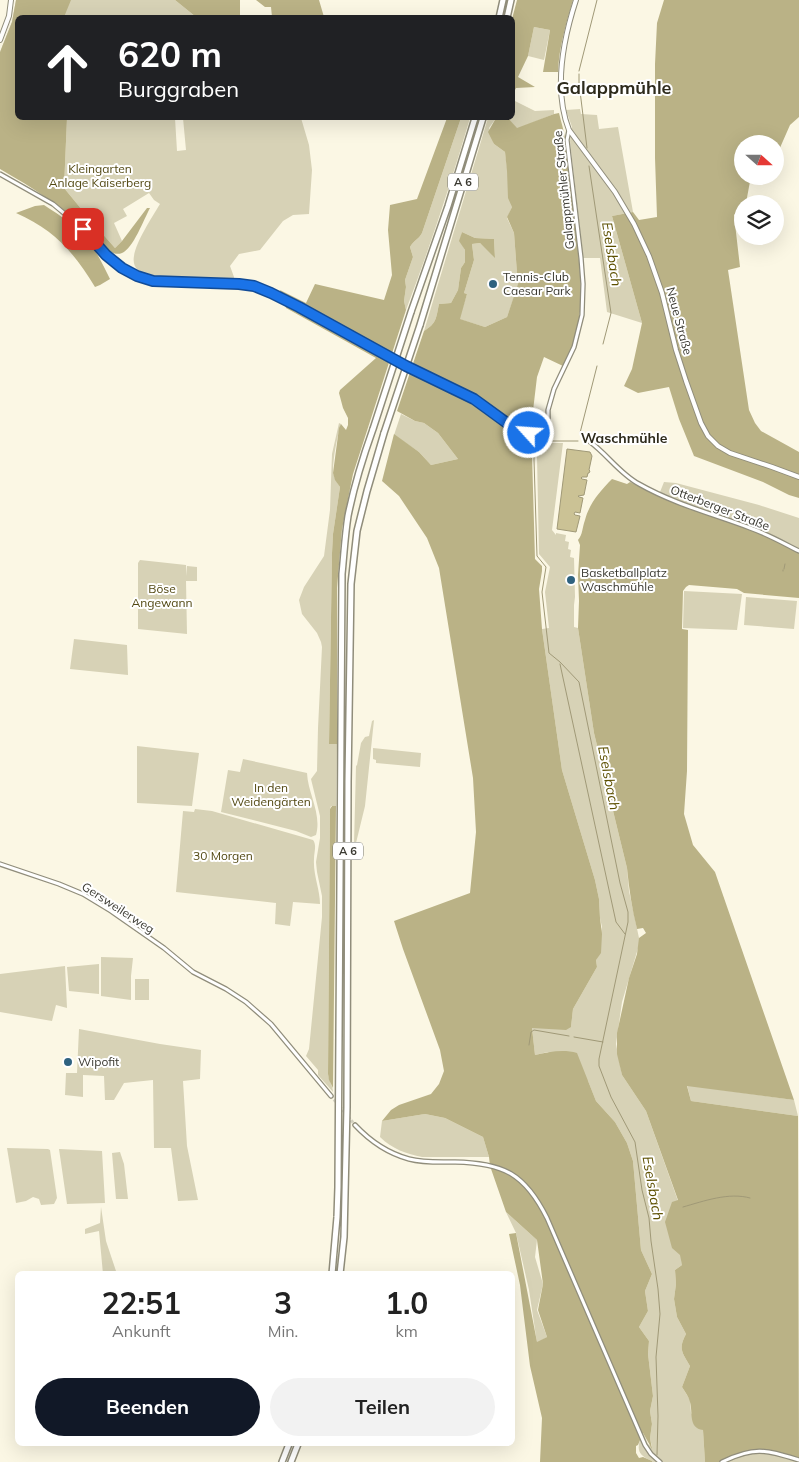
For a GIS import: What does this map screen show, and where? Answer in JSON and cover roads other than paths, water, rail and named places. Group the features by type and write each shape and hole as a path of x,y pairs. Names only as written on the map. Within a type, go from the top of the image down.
{"highway":[{"path":"500,15 503,0"},
{"path":"508,15 511,0"},
{"name":"A 6","path":"332,1271 338,1188 342,574 348,520 360,466 448,206 473,120"},
{"name":"A 6","path":"340,1271 344,1237 346,1176 348,764 353,560 366,491 420,325 482,120"},
{"path":"282,1462 288,1446"},
{"path":"291,1462 297,1446"}],"main road":[{"name":"Galappmühler Straße","path":"569,130 563,110 561,73 565,39 576,0"},
{"path":"0,40 11,1"},
{"name":"Neue Straße","path":"569,130 615,192 635,226 649,256 662,293 686,381 701,424 708,436 718,446 730,453 772,466 799,477"}],"street":[{"name":"Galappmühler Straße","path":"0,174 57,208 83,229 106,255 122,268 137,276 153,281 239,284 260,289 299,307 406,366 474,399 516,429 529,433 548,434 548,410 554,389 576,344 582,314 583,284 567,140 569,130"},
{"name":"Otterberger Straße","path":"589,441 599,448 629,478 639,484 683,505 762,532 799,551"},
{"name":"Gersweilerweg","path":"0,864 83,894 168,951 193,972 226,989 258,1012 283,1038 331,1096"},
{"path":"355,1125 379,1147 401,1157 420,1162 485,1164 502,1169 526,1184 548,1218 645,1445 660,1462"},
{"path":"722,1462 744,1452 761,1450 799,1460"}],"waterway":[{"name":"Eselsbach","path":"579,71 597,0"},
{"name":"Eselsbach","path":"579,74 579,87"},
{"name":"Eselsbach","path":"580,91 587,148"},
{"name":"Eselsbach","path":"589,166 611,313 603,344"},
{"name":"Eselsbach","path":"580,433 597,366"},
{"name":"Eselsbach","path":"578,441 543,441 538,444 534,454 537,556 546,567 542,592 549,653 579,682 620,883 628,912 628,922 599,1066 611,1097 635,1142 642,1190 649,1218 660,1314 656,1357 657,1455"},
{"path":"784,569 785,564"},
{"name":"Eselsbach","path":"560,664 616,922 625,934"},
{"path":"529,1045 531,1032 534,1030 569,1036"},
{"path":"574,1037 603,1042"},
{"path":"683,1207 725,1197 742,1196 750,1198"}],"tunnel":[{"path":"331,1096 355,1125"}],"place":[{"name":"Tennis-Club Caesar Park","path":"493,284"},
{"name":"Basketballplatz Waschmühle","path":"571,580"},
{"name":"Wipofit","path":"68,1062"}],"district":[{"name":"Galappmühle","path":"614,88"},
{"name":"Waschmühle","path":"624,438"}],"park label":[{"name":"Kleingarten Anlage Kaiserberg","path":"100,176"},
{"name":"Böse Angewann","path":"162,596"},
{"name":"In den Weidengärten","path":"271,795"},
{"name":"30 Morgen","path":"223,856"}]}
